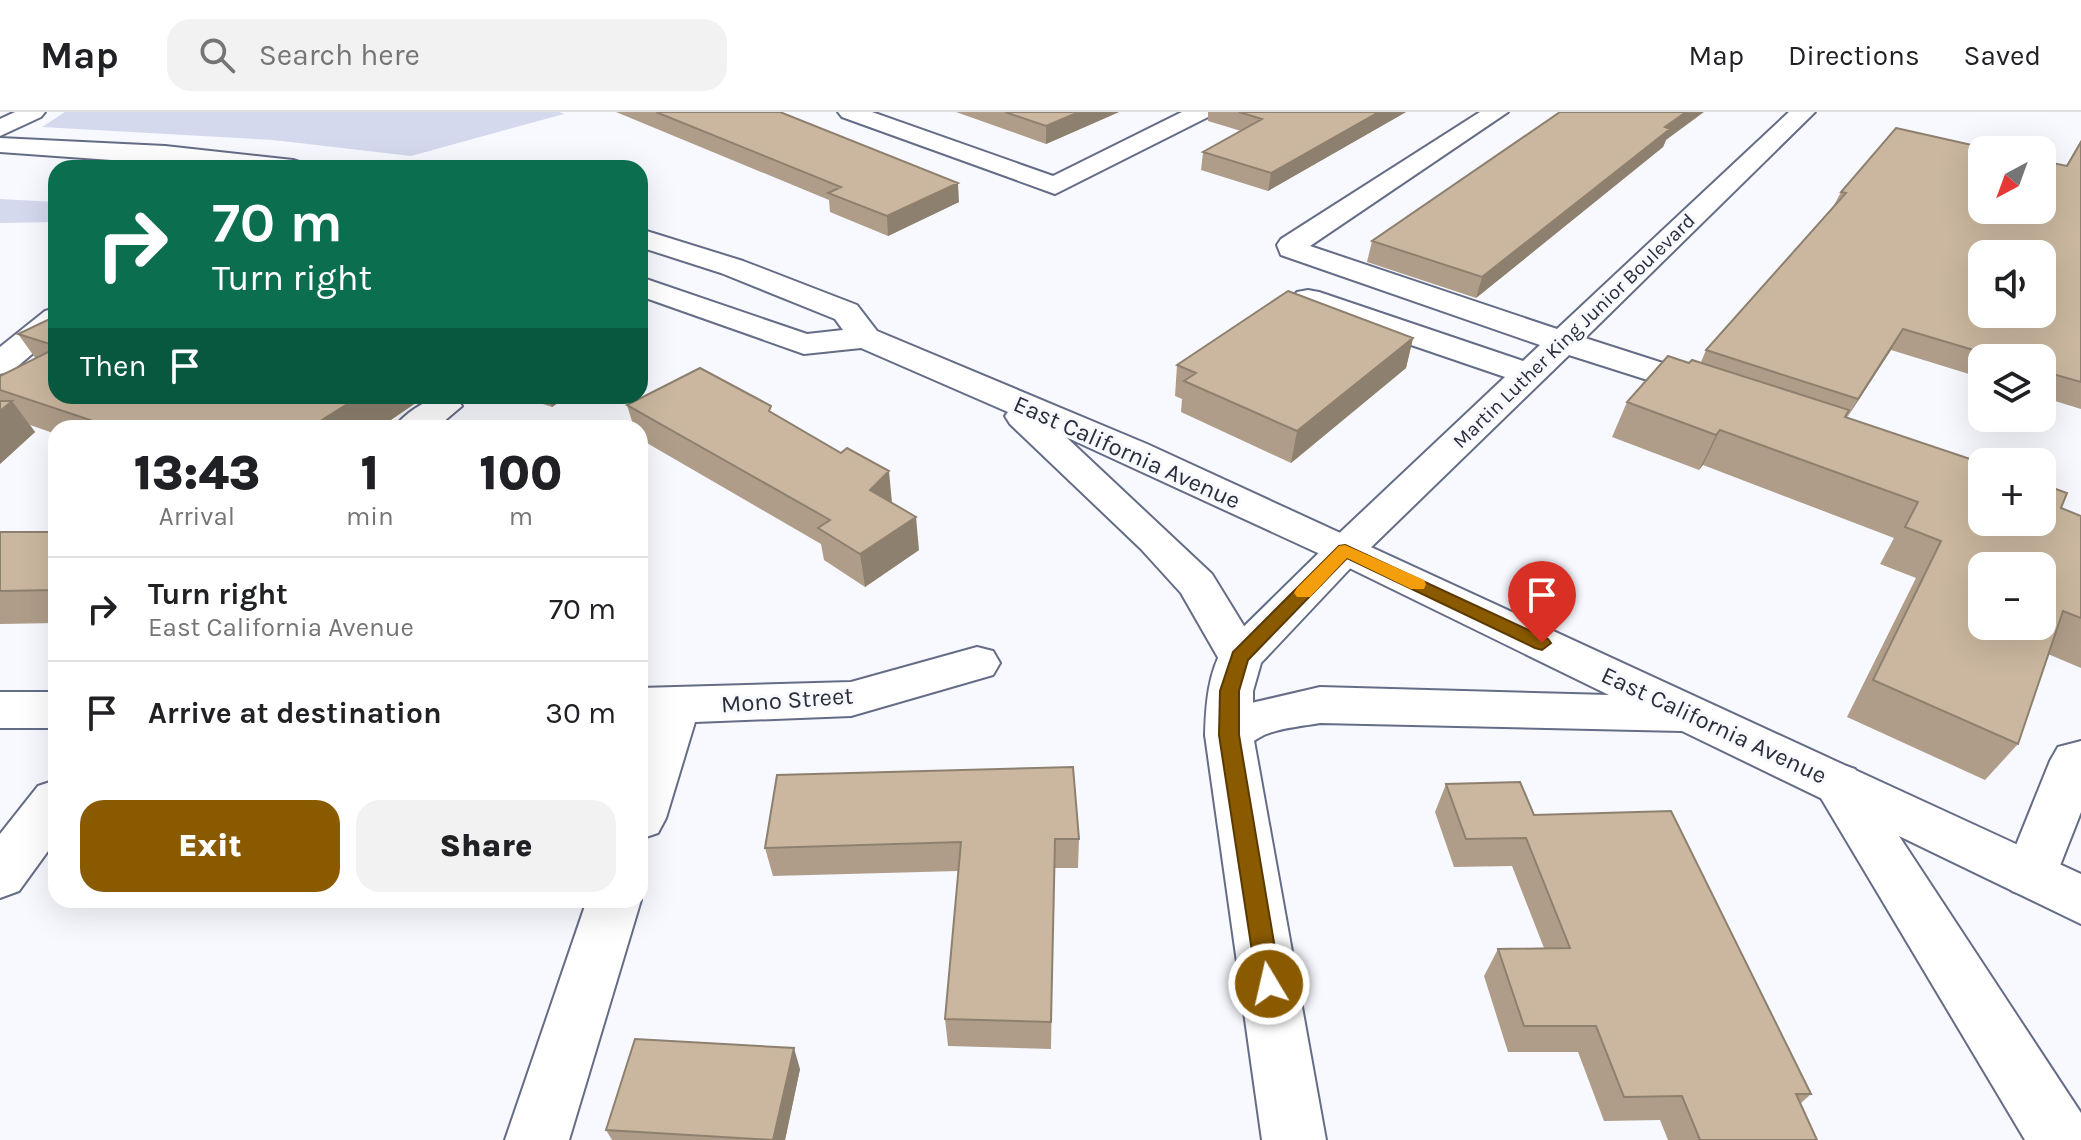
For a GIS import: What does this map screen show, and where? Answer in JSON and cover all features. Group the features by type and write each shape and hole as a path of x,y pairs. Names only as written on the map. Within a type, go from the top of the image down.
{"main road":[{"path":"0,129 33,112"},
{"path":"850,112 1055,186 1200,112"},
{"path":"877,122 902,112"},
{"path":"1496,112 1290,247 1741,400"},
{"name":"Martin Luther King Junior Boulevard","path":"1240,657 1345,550 1800,112"},
{"path":"0,145 220,160"},
{"name":"East California Avenue","path":"648,241 732,267 846,312 865,338"},
{"name":"East California Avenue","path":"648,289 804,344 865,338 1134,452 2081,900"},
{"path":"1308,299 1529,374"},
{"path":"0,364 48,325"},
{"path":"1001,396 1155,540 1197,584 1240,657 1230,691 1229,735 1294,1140"},
{"path":"424,420 444,406"},
{"name":"Mono Street","path":"658,706 851,699 977,663"},
{"path":"1229,735 1251,720 1320,705 1695,716"},
{"path":"648,768 658,706"},
{"path":"0,710 48,710"},
{"path":"2031,875 2075,761 2081,760"},
{"path":"1837,783 2061,1140"},
{"path":"0,875 48,811"},
{"path":"537,1140 611,908"}],"shaded area":[{"path":"65,112 564,114 411,156 273,140 42,127"},
{"path":"0,199 48,202 48,222 0,223"}],"building":[{"path":"656,112 780,112 958,183 887,216 828,193 841,187"},
{"path":"1005,112 1079,112 1046,126"},
{"path":"1239,112 1379,112 1271,173 1203,152 1262,119"},
{"path":"1560,112 1686,112 1665,127 1670,129 1482,277 1372,241"},
{"path":"1896,128 1968,144 1968,224 2056,224 2056,164 2067,166 2081,142 2081,382 2056,375 2056,344 1968,344 1968,348 1903,329 1858,399 1706,350 1846,193 1841,192"},
{"path":"1288,291 1413,338 1297,431 1184,381 1196,373 1177,365"},
{"path":"48,320 48,343 18,334"},
{"path":"48,352 48,404 347,404 322,420 90,420 0,390 0,376"},
{"path":"1668,356 1689,363 1692,360 1849,410 1845,417 1968,458 1968,536 2056,536 2056,489 2067,493 2061,508 2081,516 2081,618 2063,611 2056,632 2056,552 1968,552 1968,640 2053,640 2018,744 1873,680 1941,541 1905,527 1918,502 1720,430 1716,435 1627,402"},
{"path":"700,368 771,406 769,411 841,453 847,448 889,471 870,490 916,517 860,554 818,528 830,520 627,405 648,404 648,394"},
{"path":"0,401 12,401 0,411"},
{"path":"0,532 48,532 48,590 0,591"},
{"path":"1073,767 1079,839 1055,839 1051,1022 945,1019 961,842 765,848 777,775"},
{"path":"1520,782 1534,815 1671,811 1811,1094 1796,1094 1817,1140 1700,1140 1682,1096 1624,1097 1596,1026 1524,1026 1498,949 1570,948 1526,838 1466,839 1446,784"},
{"path":"635,1039 794,1048 773,1140 606,1130"}],"slow traffic":[{"path":"1303,593 1345,550 1418,584"}],"route":[{"path":"1269,984 1229,735 1230,691 1240,657 1345,550 1542,643"}]}
